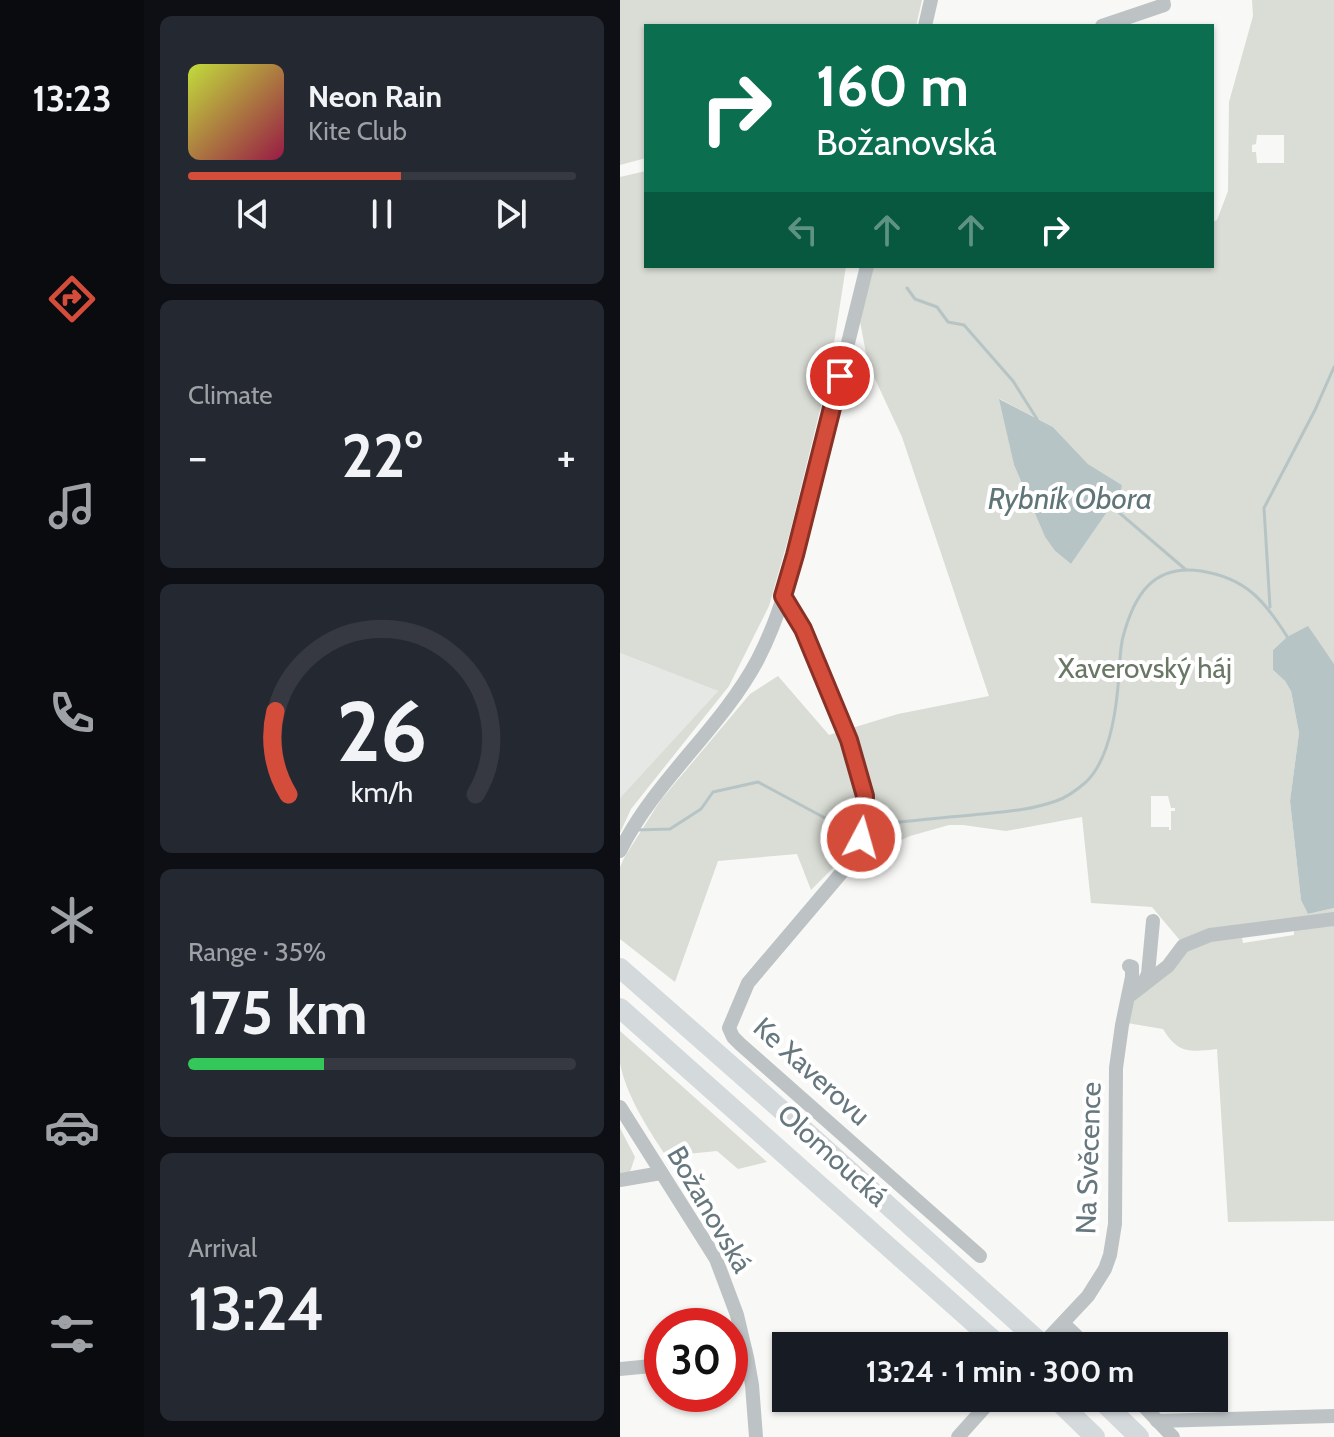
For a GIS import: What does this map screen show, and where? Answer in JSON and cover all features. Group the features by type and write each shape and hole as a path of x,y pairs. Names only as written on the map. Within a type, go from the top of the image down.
{"highway":[{"name":"Olomoucká","path":"620,968 910,1223 1045,1332"},
{"name":"Olomoucká","path":"620,1008 984,1332"},
{"path":"1069,1412 1095,1437"},
{"path":"1113,1412 1139,1437"}],"street":[{"path":"925,24 931,0"},
{"path":"1108,24 1164,5 1163,0"},
{"path":"620,851 630,831 655,797 744,683 770,633 795,555 867,268"},
{"name":"Ke Xaverovu","path":"783,596 803,629 849,740 865,796 863,825 854,858 748,983 729,1028 740,1044 980,1256"},
{"path":"1128,997 1168,966 1183,946 1210,935 1334,919"},
{"path":"1142,986 1148,974 1153,921"},
{"name":"Na Svěcence","path":"1056,1332 1097,1283 1105,1269 1113,1240 1116,1068 1133,971 1129,966"},
{"name":"Božanovská","path":"620,1107 716,1259 734,1308"},
{"path":"620,1180 661,1173"},
{"name":"Božanovská","path":"748,1363 756,1437"},
{"path":"620,1369 644,1367"},
{"path":"958,1437 980,1412"},
{"path":"1149,1412 1173,1437"},
{"path":"1157,1421 1334,1416"}],"shaded area":[{"path":"620,653 718,691 620,798"}],"green space":[{"path":"620,0 922,0 916,24 644,24 644,159 620,165"},
{"name":"Xaverovský háj","path":"1252,0 1334,0 1334,664 1287,637 1273,650 1273,670 1291,691 1299,733 1290,801 1301,900 1308,914 1334,908 1334,1221 1228,1222 1217,1049 1186,1050 1174,1043 1163,1029 1127,1023 1134,1000 1188,950 1152,907 1091,903 1082,817 1006,831 949,825 910,836 849,864 841,860 811,890 797,854 718,861 675,982 620,939 620,867 624,858 660,801 750,694 778,676 829,735 898,714 989,696 902,437 868,364 859,316 871,268 1214,268 1214,221 1228,191 1229,102 1253,16","holes":["1257,135 1284,135 1284,163 1257,163 1256,152 1252,152","1000,399 1053,427 1088,464 1122,485 1121,492 1071,564 1055,551 1045,537 1014,465","1151,796 1168,796 1171,808 1175,808 1171,811 1171,830 1169,827 1151,827","1294,925 1294,935 1243,943 1241,932"]},
{"path":"644,171 644,268 846,268 830,369 769,606 729,686 631,809 620,833 620,798 718,691 620,653 620,177"},
{"path":"620,1031 767,1162 738,1169 717,1151 666,1156 627,1087 620,1063"},
{"path":"620,1128 635,1157 630,1172 620,1173"}],"water":[{"name":"Rybník Obora","path":"999,399 1053,427 1088,464 1122,485 1121,492 1071,564 1055,551 1045,537 1014,465"},
{"path":"1308,626 1334,664 1334,908 1308,914 1301,900 1290,801 1299,733 1291,691 1273,670 1273,650 1287,637"}],"waterway":[{"path":"907,288 915,299 937,307 948,322 964,325 1013,381 1037,419"},
{"path":"1270,607 1264,508 1334,367"},
{"path":"1109,504 1185,569"},
{"path":"869,825 1035,807 1063,798 1086,782 1095,772 1107,746 1117,701 1121,646 1133,608 1148,586 1170,572 1201,571 1230,579 1262,602 1288,638"},
{"path":"636,830 670,829 701,809 713,792 758,782 838,825 857,826"}],"route":[{"path":"840,376 783,596 803,629 849,740 865,796 861,838"}]}
